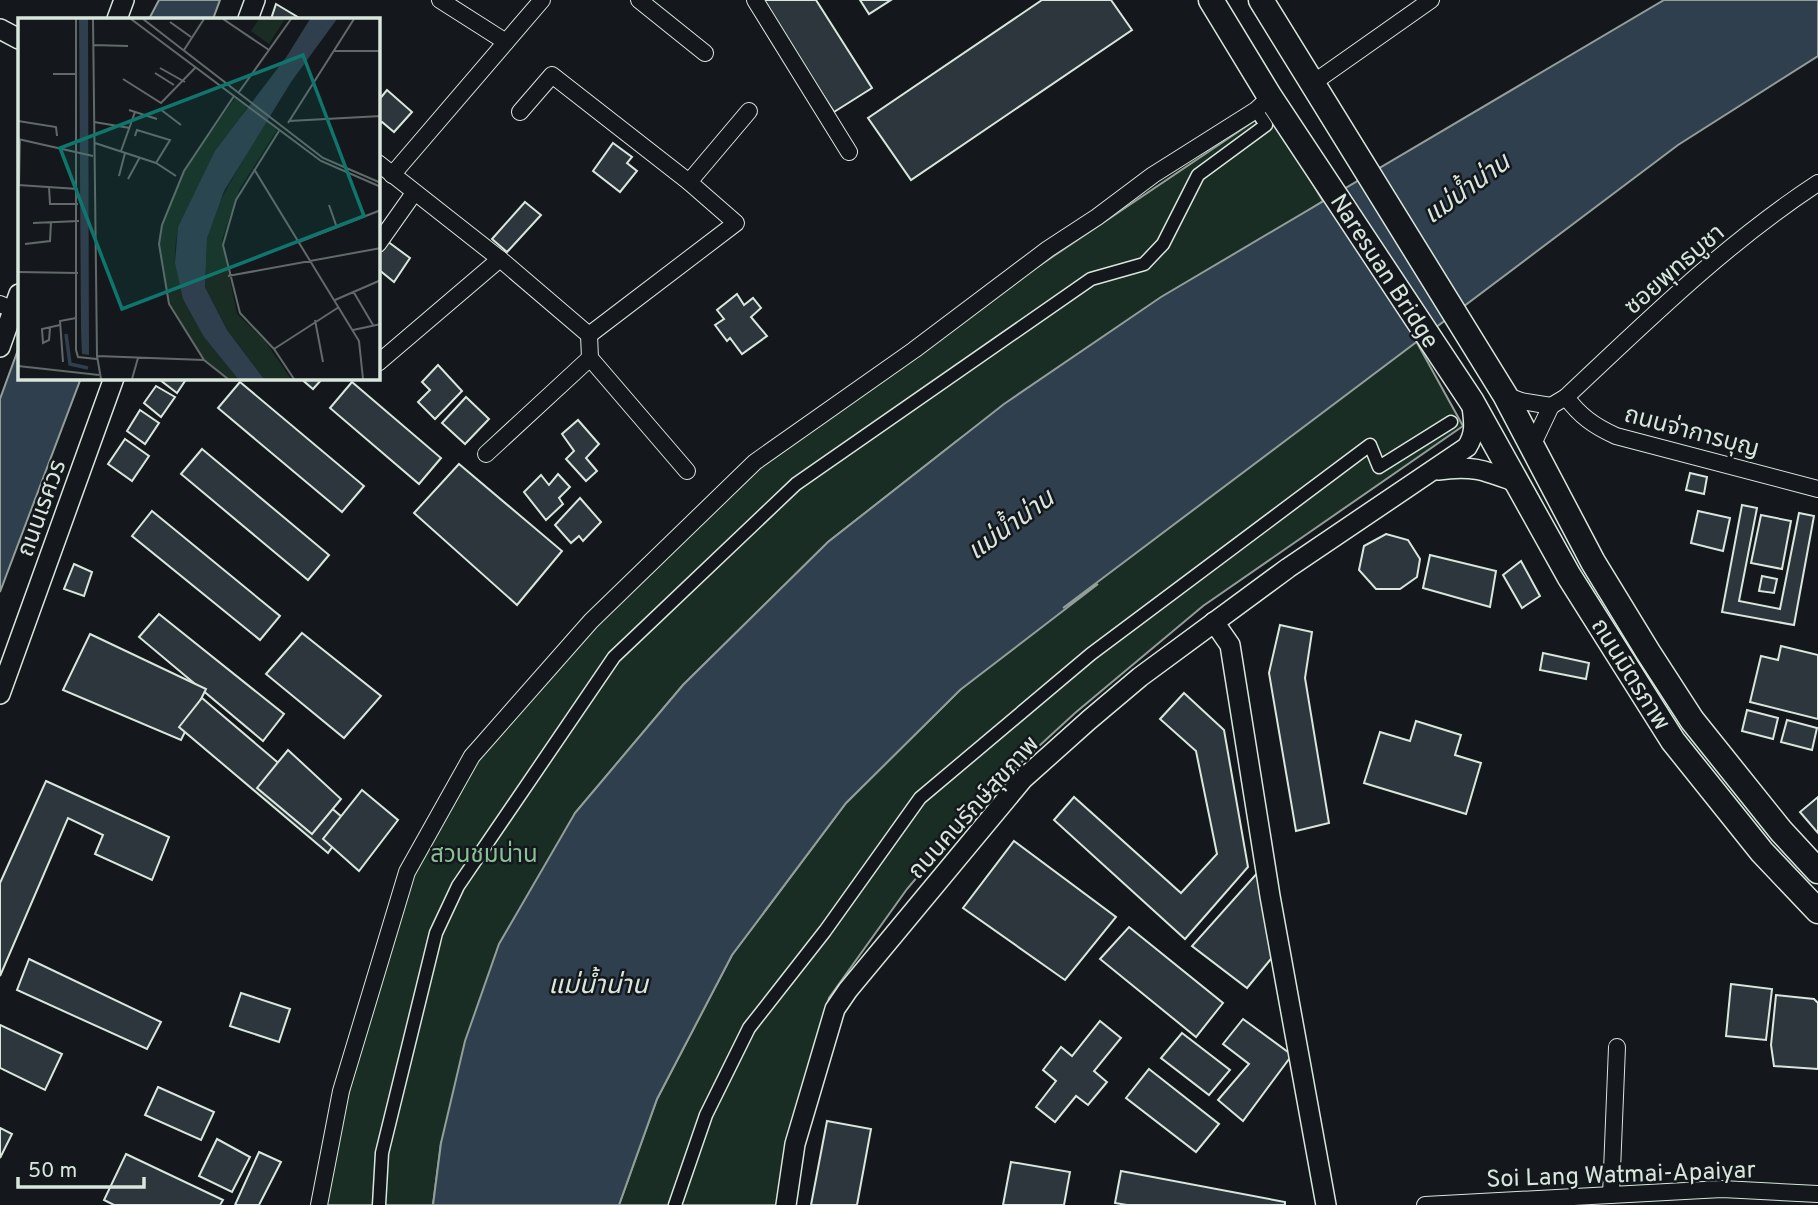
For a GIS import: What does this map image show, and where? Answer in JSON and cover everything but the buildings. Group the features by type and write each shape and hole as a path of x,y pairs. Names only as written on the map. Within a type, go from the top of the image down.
{"main road":[{"name":"Naresuan Bridge","path":"1211,0 1263,104 1292,128 1475,414"},
{"name":"Naresuan Bridge","path":"1261,0 1505,395"},
{"name":"ถนนมิตรภาพ","path":"1505,395 1593,562 1692,720 1781,831 1818,871"},
{"name":"ถนนมิตรภาพ","path":"1475,414 1569,576 1673,741 1762,852 1818,911"}],"street":[{"path":"117,18 124,0"},
{"path":"248,18 255,0"},
{"path":"440,0 506,42"},
{"path":"392,175 542,0"},
{"path":"639,0 705,53"},
{"path":"755,0 849,152"},
{"path":"1317,89 1431,0"},
{"path":"0,29 18,38"},
{"path":"520,111 552,75 689,182 736,223 589,335"},
{"path":"318,1205 341,1091 407,872 472,756 591,621 755,462 914,350 1048,249 1153,175 1263,104 1266,125 1198,175 1163,244 1144,264 1091,279 796,484 614,657 458,886 436,933 382,1153 379,1205"},
{"path":"689,182 749,111"},
{"path":"380,165 500,259 589,335 590,358 687,471"},
{"name":"ซอยพุทธบูชา","path":"1551,406 1566,397 1682,289 1789,202 1818,183"},
{"path":"380,241 414,193"},
{"path":"380,361 500,259"},
{"path":"0,347 11,303"},
{"path":"485,454 590,358"},
{"name":"ถนนเรศวร","path":"0,694 113,380"},
{"path":"1505,395 1521,401 1551,406 1532,446"},
{"name":"ถนนจ่าการบุญ","path":"1566,397 1579,415 1616,436 1818,488"},
{"name":"ถนนคนรักษ์สุขภาพ","path":"786,1205 795,1144 822,1045 835,1009 848,989 1023,779 1140,677 1288,568 1437,470 1467,447 1472,439 1475,414"},
{"path":"675,1205 706,1115 749,1028 825,931 920,799 1091,654 1370,445 1379,467 1451,422"},
{"name":"ถนนคนรักษ์สุขภาพ","path":"1437,470 1478,468 1516,482"},
{"path":"1214,622 1230,645 1270,896 1326,1205"},
{"path":"1611,1195 1617,1047"},
{"name":"Soi Lang Watmai-Apaiyar","path":"1425,1205 1722,1189 1818,1194"}],"green space":[{"name":"สวนชมน่าน","path":"1269,111 1323,201 958,440 828,542 683,685 575,813 441,1143 433,1205 319,1205 407,872 480,747 755,462 914,350"},
{"path":"1410,330 1463,426 1203,606 1075,713 989,792 907,889 829,998 777,1205 619,1205 657,1099 732,955 846,803 978,672"}],"water":[{"path":"159,0 220,0 213,18 150,18"},
{"name":"แม่น้ำน่าน","path":"1664,0 1818,0 1818,56 1678,145 1063,608 1098,584 960,690 846,803 732,955 657,1099 619,1205 433,1205 441,1143 465,1041 499,944 575,813 683,685 828,542 1004,404 1161,297"},
{"path":"18,350 18,380 80,380 0,592 0,399"}]}
